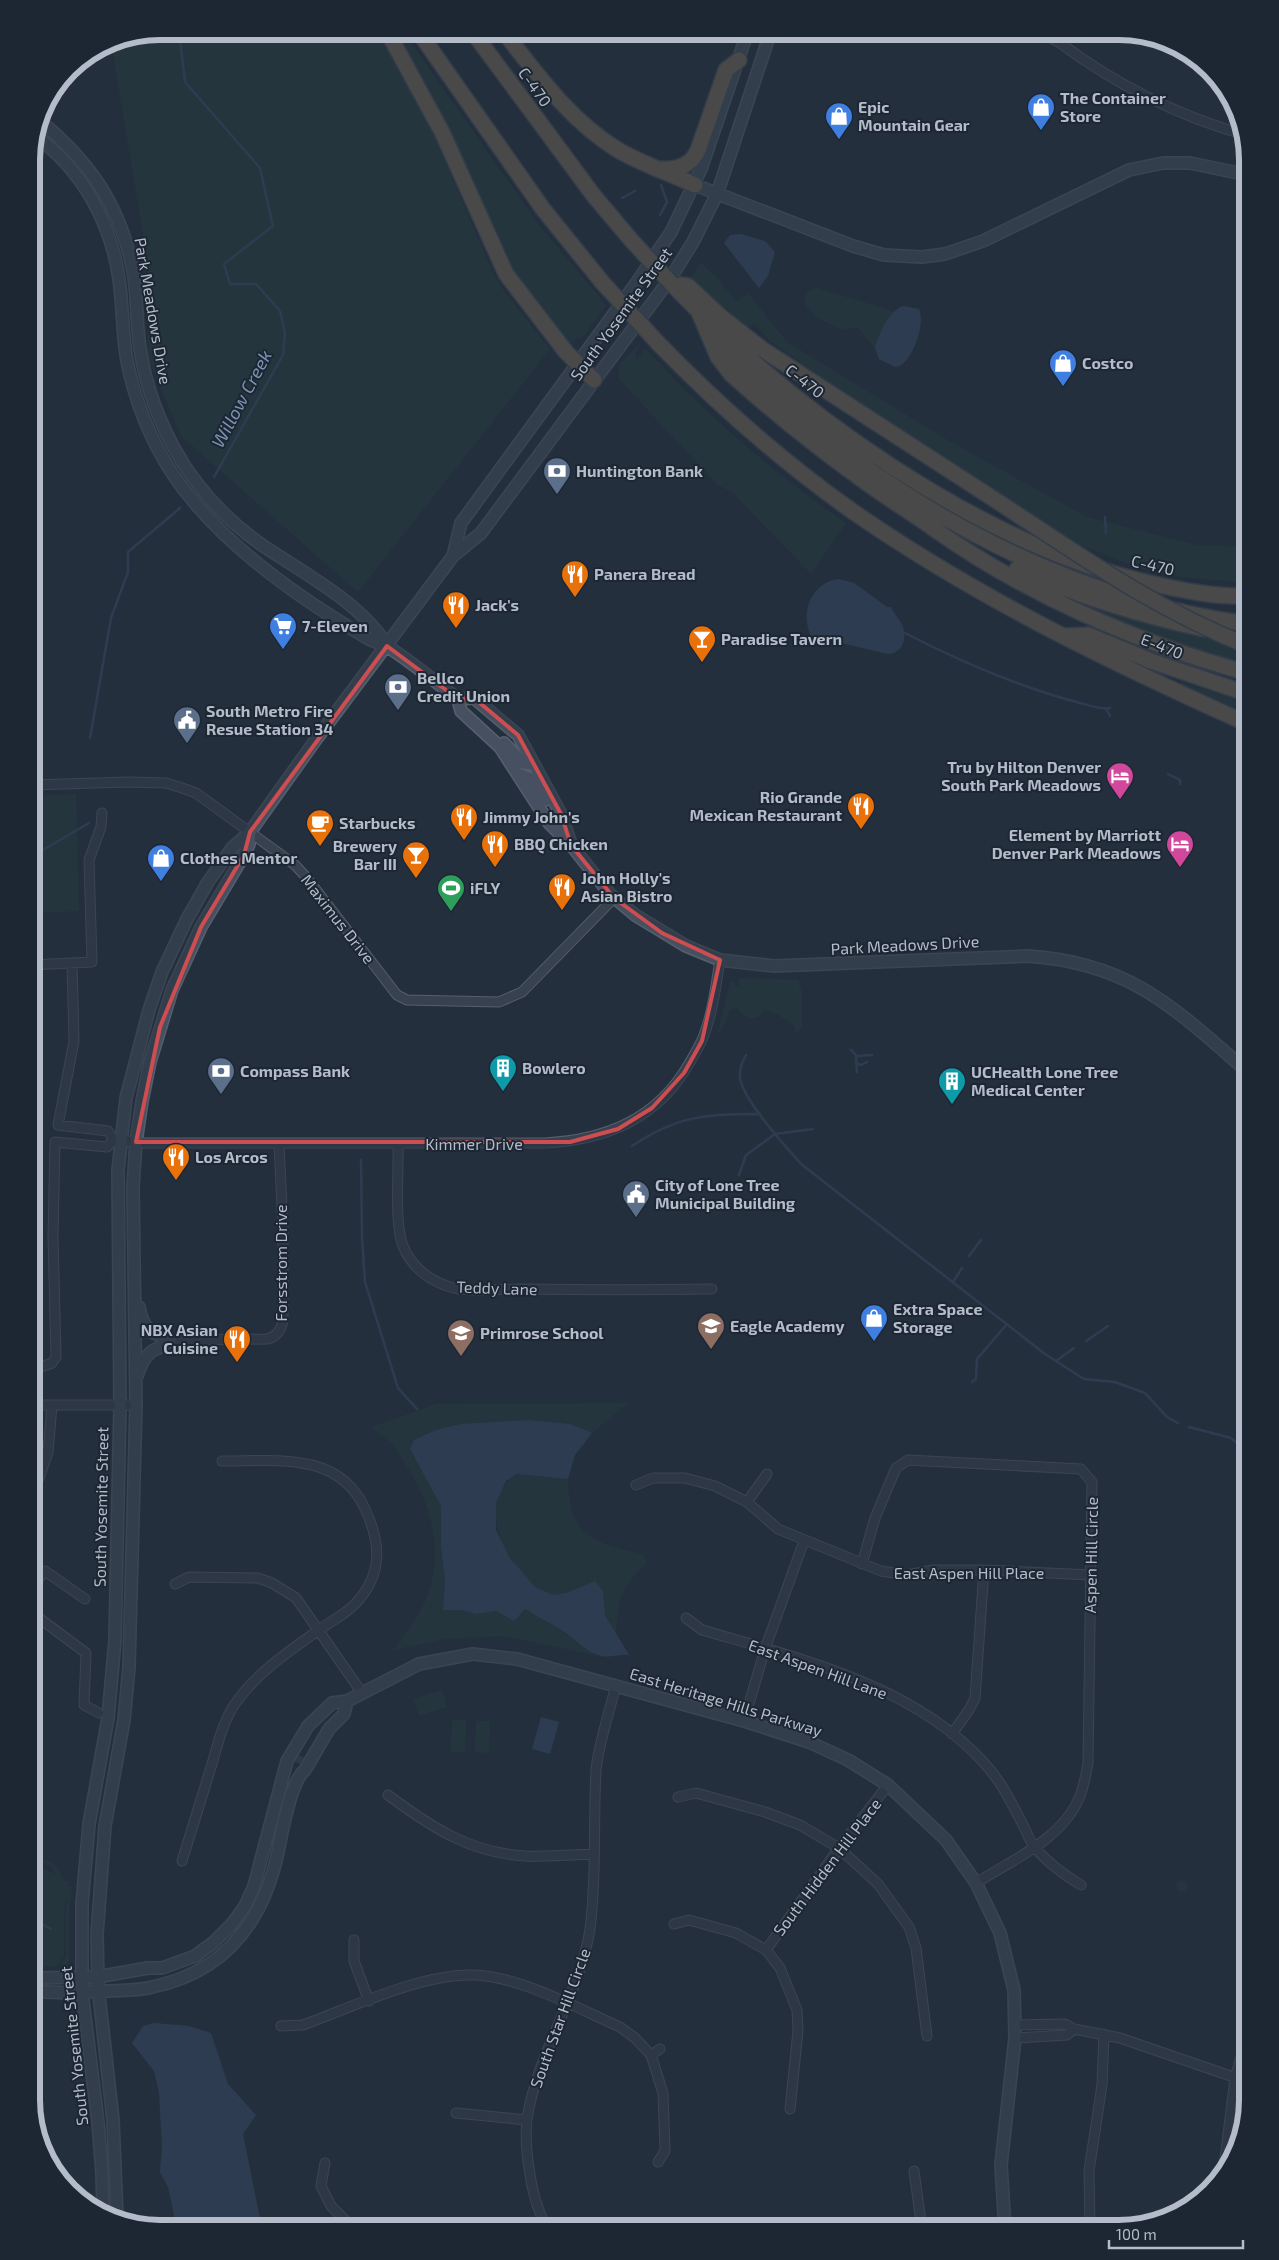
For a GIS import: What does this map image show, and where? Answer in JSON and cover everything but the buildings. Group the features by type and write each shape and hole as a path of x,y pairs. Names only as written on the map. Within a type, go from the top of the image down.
{"highway":[{"path":"392,40 445,138 503,269 523,299 577,364 594,380"},
{"path":"424,40 544,209 602,282 658,343 736,419 842,503 929,561 1064,636 1239,720"},
{"name":"C-470","path":"479,40 594,196 671,283 688,286 694,302 767,373 836,427 920,483 994,525 1046,550 1092,568 1163,586 1230,596"},
{"path":"510,40 551,91 578,120 618,150 695,185"},
{"path":"658,169 678,168 692,160 698,150 726,70 738,60"},
{"path":"694,302 722,364 770,409 845,468 948,540 977,558 1086,614 1169,648 1239,669"},
{"path":"694,302 730,324 762,349 1151,601 1200,626 1239,642"},
{"path":"710,339 755,381 834,444 915,501 977,536 1043,568 1110,593 1175,611 1239,622"},
{"path":"933,528 1014,568 1093,599 1149,617 1239,635"},
{"path":"1230,596 1239,596"},
{"path":"1230,596 1239,599"},
{"name":"E-470","path":"1064,636 1088,635 1159,664 1239,691"}],"main road":[{"name":"South Yosemite Street","path":"454,556 461,523 662,246 680,217 695,185 745,40"},
{"name":"South Yosemite Street","path":"103,2206 98,2122 82,1992 82,1904 85,1858 108,1718 115,1640 120,1405 117,1212 120,1140 126,1098 135,1058 162,972 187,919 208,882 232,848 250,832 454,556 482,533 665,287 693,242 717,194 768,40"},
{"name":"Park Meadows Drive","path":"45,126 85,162 97,179 116,215 133,268 139,339 147,382 156,409 182,461 212,502 236,525 367,619 379,633 386,646"},
{"name":"Park Meadows Drive","path":"41,141 50,147 76,175 102,217 117,264 124,346 134,392 155,444 172,472 214,525 261,566 354,630 370,640 386,646 458,699 461,711 500,747 549,823 572,845 594,876 614,898 635,916 667,936 720,960 774,966 1028,956 1087,964 1121,976 1152,994 1187,1020 1239,1064"},
{"path":"695,185 862,249 884,255 922,257 952,252 983,242 1129,170 1163,163 1190,163 1239,174"},
{"name":"Park Meadows Drive","path":"458,699 474,698 494,712 518,735 562,814 572,845"},
{"path":"464,714 475,715 523,763 533,764"},
{"path":"519,774 533,780 550,808 562,814"},
{"name":"South Yosemite Street","path":"117,2212 113,2120 97,1977 97,1934 101,1860 124,1720 129,1667 136,1405 133,1187 136,1142 150,1062 172,990 201,927 244,855 249,844 250,832"},
{"path":"134,1286 142,1320 151,1332 166,1336 170,1340 165,1346 157,1348 147,1355 136,1381"},
{"name":"East Heritage Hills Parkway","path":"40,1978 97,1977 148,1968 162,1968 195,1956 214,1942 232,1924 244,1906 254,1886 284,1770 296,1743 308,1726 332,1703 347,1701 418,1664 473,1654 517,1659 744,1721 809,1742 848,1760 888,1785 946,1840 976,1883 1000,1934 1014,1990 1015,2038 1001,2166 1004,2220"},
{"path":"40,1991 82,1992 152,1988 182,1978 209,1965 230,1949 248,1927 267,1891 286,1815 302,1762 324,1731 344,1714 347,1701"},
{"path":"308,1726 324,1731"},
{"path":"296,1743 305,1770 324,1731"},
{"path":"284,1770 302,1762"}],"street":[{"path":"1057,41 1096,70 1151,99 1212,125 1236,132"},
{"name":"Maximus Drive","path":"40,785 128,782 166,783 196,793 295,865 308,878 397,995 407,1000 499,1002 512,998 522,992 545,970 614,898"},
{"path":"40,965 92,962 89,860 101,827 102,813"},
{"name":"Kimmer Drive","path":"120,1140 136,1142 398,1144 570,1142 592,1138 634,1121 668,1093 684,1073 702,1041 714,1000 720,960"},
{"path":"40,1367 52,1363 56,1357 53,1236 55,1142 107,1146 114,1140 108,1132 58,1125 74,1041 72,963"},
{"name":"Forsstrom Drive","path":"170,1340 267,1338 277,1334 281,1329 283,1321 283,1236 279,1144"},
{"name":"Teddy Lane","path":"398,1144 399,1232 403,1247 418,1268 438,1282 454,1288 569,1290 712,1288"},
{"path":"40,1405 136,1405"},
{"path":"40,1475 48,1453 52,1405"},
{"path":"40,1452 48,1453"},
{"name":"Aspen Hill Circle","path":"862,1564 875,1518 896,1468 908,1460 1081,1469 1092,1482 1088,1763 1080,1796 1073,1810 1057,1831 976,1883"},
{"path":"182,1861 223,1729 236,1702 264,1670 356,1603 371,1582 376,1568 378,1546 374,1527 361,1500 348,1483 321,1466 297,1462 222,1461"},
{"path":"747,1502 767,1474"},
{"name":"East Aspen Hill Place","path":"636,1485 653,1478 685,1478 715,1486 747,1502 778,1529 881,1572 907,1575 933,1570 984,1570 1090,1576"},
{"path":"744,1721 765,1649 804,1541"},
{"path":"952,1734 975,1698 984,1570"},
{"path":"40,1577 45,1571 85,1599"},
{"path":"175,1584 189,1577 258,1578 272,1583 296,1598 362,1692"},
{"name":"East Aspen Hill Lane","path":"686,1618 702,1630 824,1668 895,1696 952,1734 985,1764 1002,1785 1034,1847 1070,1879 1080,1885"},
{"path":"40,1619 86,1654 84,1705 99,1713"},
{"name":"South Star Hill Circle","path":"543,2220 532,2186 527,2157 527,2120 542,2066 582,1963 590,1930 593,1898 596,1768 616,1685"},
{"name":"South Hidden Hill Place","path":"766,1950 839,1848 888,1785"},
{"path":"678,1797 696,1793 765,1812 800,1826 839,1848 878,1884 909,1927 916,1948 927,2036"},
{"path":"388,1795 425,1823 450,1837 479,1848 526,1856 594,1854"},
{"path":"674,1924 688,1920 736,1932 766,1950 780,1968 797,2010 798,2031 790,2109"},
{"path":"354,1940 354,1961 369,2001"},
{"path":"281,2026 303,2025 432,1979 474,1975 512,1981 620,2027 635,2038 651,2055 664,2093 664,2152 658,2162"},
{"path":"1015,2025 1065,2024 1074,2029 1120,2038 1239,2079"},
{"path":"1015,2038 1067,2035 1074,2029"},
{"path":"1090,2220 1090,2171 1102,2085 1104,2034"},
{"path":"651,2055 660,2049"},
{"path":"1224,2157 1235,2078 1239,2064"},
{"path":"456,2113 527,2120"},
{"path":"325,2163 321,2186 331,2206 345,2220"},
{"path":"914,2171 921,2220"}],"highlighted area":[{"path":"387,646 458,699 474,698 494,712 518,735 561,814 571,845 614,898 662,933 720,960 702,1041 684,1073 652,1108 618,1129 570,1142 136,1142 160,1027 201,927 244,855 250,832"}],"green space":[{"path":"160,40 382,40 433,134 494,275 504,291 550,349 358,592 181,436 148,357 148,263 112,50 137,42"},
{"path":"400,40 409,40 539,225 606,305 583,337 574,340 574,344 567,340 509,263 436,106"},
{"path":"701,263 737,301 748,294 787,342 949,441 1087,517 1196,545 1239,547 1239,582 1182,577 1136,567 1063,538 799,366 801,362 771,342 754,323 746,330 690,278"},
{"path":"817,288 893,311 875,348 858,328 844,329 837,327 813,314 804,299 809,291"},
{"path":"640,343 636,352 636,359 646,349 692,397 741,442 792,484 846,523 811,574 732,492 718,485 618,377 620,364"},
{"path":"1097,606 1208,636 1239,648 1239,663 1157,636 1095,610"},
{"path":"1181,682 1239,701 1239,710 1180,684"},
{"path":"76,794 79,911 40,913 40,796"},
{"path":"740,978 799,980 802,992 802,1028 795,1034 794,1026 779,1015 765,1010 758,1017 750,1018 736,1008 730,1010 720,1034 718,1033 730,982 734,983 737,987 740,985 738,982"},
{"path":"628,1403 592,1433 570,1424 529,1420 461,1424 436,1430 410,1449 441,1506 441,1547 445,1579 443,1610 462,1610 476,1614 496,1611 514,1621 525,1609 563,1631 577,1644 604,1657 504,1636 445,1639 393,1650 418,1615 426,1600 433,1575 435,1541 427,1508 413,1477 392,1443 371,1427 437,1404"},
{"path":"517,1474 568,1479 573,1516 579,1526 596,1540 642,1554 647,1563 631,1580 622,1594 616,1633 605,1615 603,1591 595,1581 563,1595 552,1595 543,1592 535,1586 513,1561 500,1535 496,1522 496,1509 499,1496 506,1484"},
{"path":"442,1690 447,1707 419,1716 413,1699"},
{"path":"452,1720 466,1720 465,1752 451,1752"},
{"path":"476,1721 490,1721 489,1753 475,1752"},
{"path":"40,1858 54,1864 64,1880 69,1883 68,1886 72,1887 69,1908 69,1960 66,1967 69,2004 60,2000 40,1999 40,1995 65,1996 61,1965 66,1955 68,1895 64,1907 64,1957 56,1966 40,1967 40,1867 56,1875 50,1865 40,1862"},
{"path":"1182,1880 1188,1886 1182,1892 1176,1886"}],"water":[{"path":"741,234 765,241 775,252 768,276 759,288 724,243 730,235"},
{"path":"903,306 919,309 921,324 912,352 901,365 895,367 879,359 875,348 888,318"},
{"path":"838,579 854,583 887,607 891,607 903,627 904,641 900,649 888,654 811,636 807,618 810,600 821,586"},
{"path":"529,1420 570,1424 592,1433 575,1455 568,1479 517,1474 506,1481 496,1503 496,1530 510,1558 535,1587 553,1595 567,1593 595,1581 603,1591 605,1615 629,1655 605,1656 596,1654 586,1649 563,1631 525,1609 514,1621 496,1611 476,1614 462,1610 443,1610 445,1579 441,1547 441,1506 410,1449 414,1440 436,1430 461,1424"},
{"path":"541,1717 559,1722 550,1754 532,1749"},
{"path":"154,2023 189,2026 211,2033 228,2084 256,2115 243,2134 260,2220 175,2220 168,2187 160,2172 162,2147 159,2093 154,2071 132,2043 143,2026"}],"waterway":[{"name":"Willow Creek","path":"180,40 185,82 260,168 273,226 224,264 230,284 256,284 280,311 285,333 283,355 214,477"},
{"path":"660,215 667,202 661,185"},
{"path":"622,198 635,191"},
{"name":"Willow Creek","path":"90,738 111,618 128,572 128,552 180,508"},
{"path":"1105,517 1106,533"},
{"path":"903,632 968,663 1012,681 1057,697 1099,708 1110,708"},
{"path":"1106,709 1110,716"},
{"path":"1168,774 1180,780 1180,784"},
{"name":"Willow Creek","path":"40,852 89,823"},
{"path":"851,1050 857,1056 872,1055"},
{"path":"746,1055 740,1072 743,1087 766,1123 801,1164 1045,1354 1084,1379 1115,1382 1145,1393 1167,1417 1178,1423"},
{"path":"856,1056 857,1072"},
{"path":"856,1063 861,1065 867,1062"},
{"path":"632,1146 664,1128 694,1118 760,1114"},
{"path":"739,1175 746,1155 775,1134 813,1129"},
{"path":"361,1160 362,1237 365,1282 398,1388 417,1409"},
{"path":"969,1256 981,1240"},
{"path":"953,1282 962,1268"},
{"path":"972,1382 976,1379 977,1359 1007,1324"},
{"path":"1086,1341 1108,1326"},
{"path":"1056,1361 1074,1348"},
{"path":"1189,1427 1231,1438 1239,1445"},
{"name":"Willow Creek","path":"40,1923 51,1929"}],"tunnel":[{"path":"299,1764 303,1757"}],"place":[{"name":"The Container Store","path":"1041,131"},
{"name":"Epic Mountain Gear","path":"839,140"},
{"name":"Costco","path":"1063,387"},
{"name":"Huntington Bank","path":"557,495"},
{"name":"Panera Bread","path":"575,598"},
{"name":"Jack's","path":"456,629"},
{"name":"7-Eleven","path":"283,650"},
{"name":"Paradise Tavern","path":"702,663"},
{"name":"Bellco Credit Union","path":"398,711"},
{"name":"South Metro Fire Resue Station 34","path":"187,744"},
{"name":"Tru by Hilton Denver South Park Meadows","path":"1120,800"},
{"name":"Rio Grande Mexican Restaurant","path":"861,830"},
{"name":"Jimmy John's","path":"464,841"},
{"name":"Starbucks","path":"320,847"},
{"name":"BBQ Chicken","path":"495,868"},
{"name":"Element by Marriott Denver Park Meadows","path":"1180,868"},
{"name":"Brewery Bar III","path":"416,879"},
{"name":"Clothes Mentor","path":"161,882"},
{"name":"John Holly's Asian Bistro","path":"562,911"},
{"name":"iFLY","path":"451,912"},
{"name":"Bowlero","path":"503,1092"},
{"name":"Compass Bank","path":"221,1095"},
{"name":"UCHealth Lone Tree Medical Center","path":"952,1105"},
{"name":"Los Arcos","path":"176,1181"},
{"name":"City of Lone Tree Municipal Building","path":"636,1218"},
{"name":"Extra Space Storage","path":"874,1342"},
{"name":"Eagle Academy","path":"711,1350"},
{"name":"Primrose School","path":"461,1357"},
{"name":"NBX Asian Cuisine","path":"237,1363"}]}
